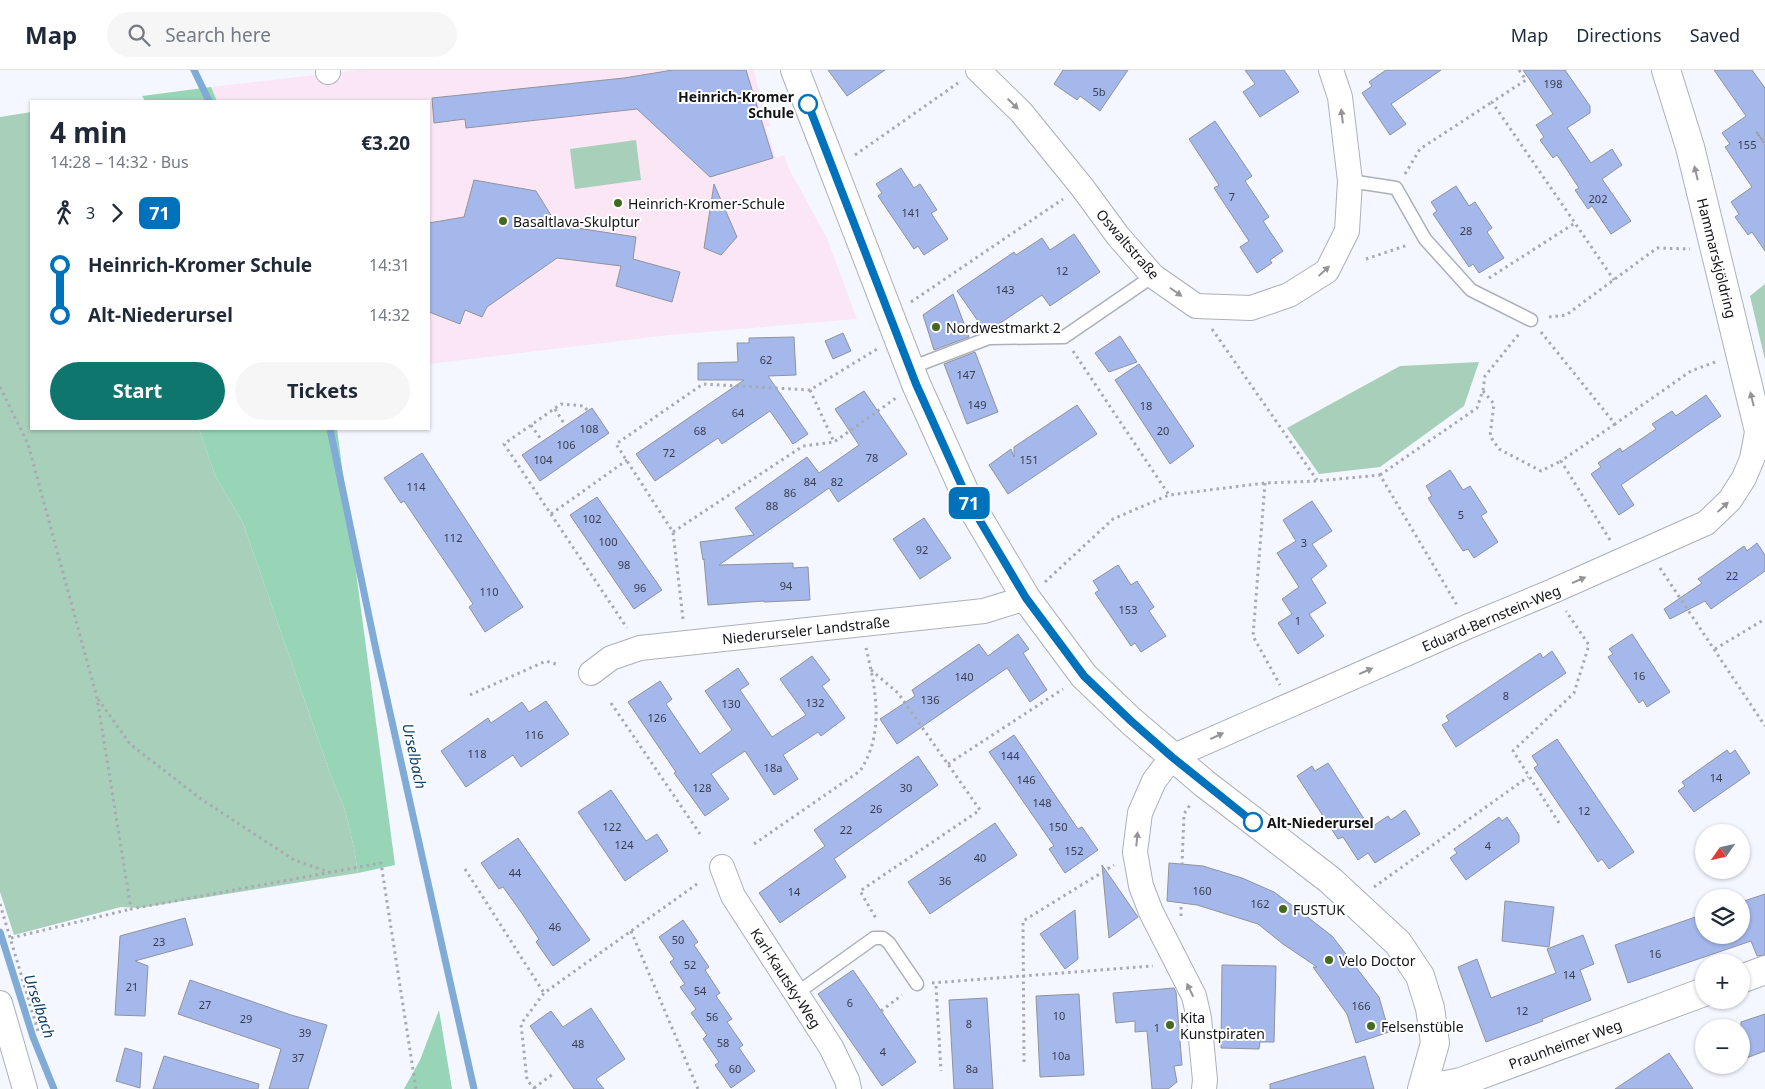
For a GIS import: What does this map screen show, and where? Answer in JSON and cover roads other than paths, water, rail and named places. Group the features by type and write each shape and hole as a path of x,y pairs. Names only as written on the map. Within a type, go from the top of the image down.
{"main road":[{"path":"795,70 910,368 970,504 1032,592 1084,676 1172,757 1330,880 1398,943 1420,976 1430,1008 1435,1043 1423,1089"},
{"name":"Hammarskjöldring","path":"1666,70 1690,146 1762,436"},
{"path":"1750,975 1765,970"},
{"name":"Praunheimer Weg","path":"1423,1089 1461,1082 1695,995"}],"street":[{"name":"Oswaltstraße","path":"969,76 1021,112 1082,187 1118,236 1153,276 1196,306 1251,308 1289,295 1327,271 1347,231 1350,181 1340,97 1331,70"},
{"name":"Eduard-Bernstein-Weg","path":"1172,757 1224,732 1553,592 1706,522 1730,500 1744,478 1762,436"},
{"name":"Niederurseler Landstraße","path":"591,673 611,658 640,648 984,611 1032,592"},
{"path":"1172,757 1154,781 1140,813 1135,852 1141,886 1151,912 1194,996 1199,1018 1205,1080 1204,1089"},
{"name":"Karl-Kautsky-Weg","path":"722,867 734,896 831,1047 850,1089"},
{"path":"0,1003 24,1089"}],"lane":[{"path":"1350,181 1396,188 1425,238 1471,290 1531,320"},
{"path":"910,368 989,338 1064,337 1153,276"},
{"path":"797,993 874,938 883,938 889,943 917,984"},
{"path":"0,1026 16,1058"}],"waterway":[{"name":"Urselbach","path":"194,70 209,100"},
{"name":"Urselbach","path":"330,430 376,650 474,1089"},
{"name":"Urselbach","path":"0,932 33,1037 54,1089"}],"place":[{"name":"Heinrich-Kromer Schule","path":"808,104"},
{"name":"Heinrich-Kromer-Schule","path":"618,203"},
{"name":"Basaltlava-Skulptur","path":"503,221"},
{"name":"Nordwestmarkt 2","path":"936,327"},
{"name":"Alt-Niederursel","path":"1253,822"},
{"name":"FUSTUK","path":"1283,909"},
{"name":"Velo Doctor","path":"1329,960"},
{"name":"Kita Kunstpiraten","path":"1170,1025"},
{"name":"Felsenstüble","path":"1371,1026"}]}
